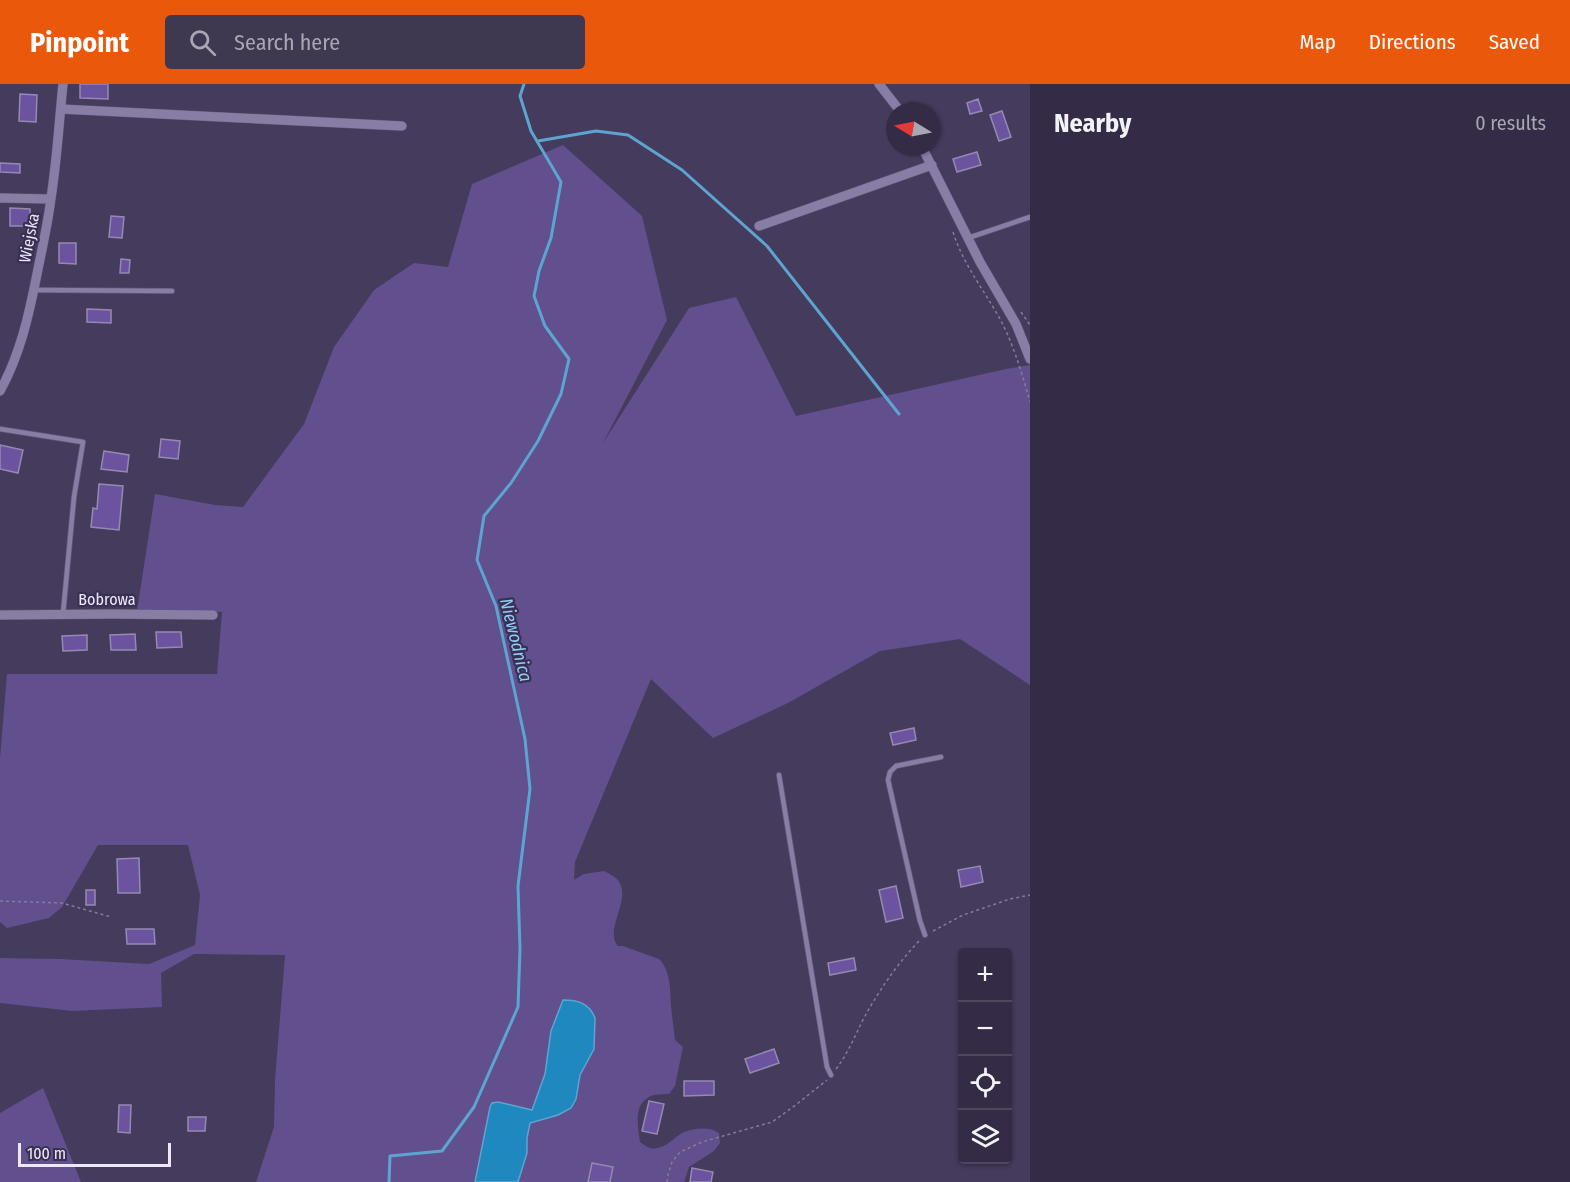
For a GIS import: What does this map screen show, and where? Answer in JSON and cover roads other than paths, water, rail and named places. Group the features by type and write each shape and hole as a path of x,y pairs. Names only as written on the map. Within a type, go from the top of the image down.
{"street":[{"name":"Wiejska","path":"0,391 18,352 34,290 51,199 63,84"},
{"path":"879,84 893,102"},
{"path":"61,109 402,126"},
{"path":"927,156 980,262 1016,324 1030,359"},
{"path":"759,225 932,165"},
{"path":"0,198 51,199"},
{"name":"Bobrowa","path":"0,615 213,615"}],"lane":[{"path":"968,238 1030,217"},
{"path":"34,290 172,291"},
{"path":"0,429 83,442 74,497 63,614"},
{"path":"925,935 888,780 890,772 896,766 941,758"},
{"path":"779,775 827,1067 831,1075"}],"water":[{"path":"563,1000 582,1003 590,1009 595,1018 594,1049 580,1075 576,1099 571,1108 558,1115 530,1123 527,1153 518,1182 475,1182 492,1103 498,1102 532,1110 545,1074 551,1031"}],"waterway":[{"name":"Niewodnica","path":"389,1182 390,1156 442,1151 474,1107 518,1007 520,949 518,886 530,789 525,739 496,606 477,560 484,516 511,483 538,441 561,394 569,359 545,326 534,296 539,271 551,238 561,182 531,131 520,96 524,84"},
{"path":"538,141 596,131 628,135 682,170 767,246 899,414"}]}
